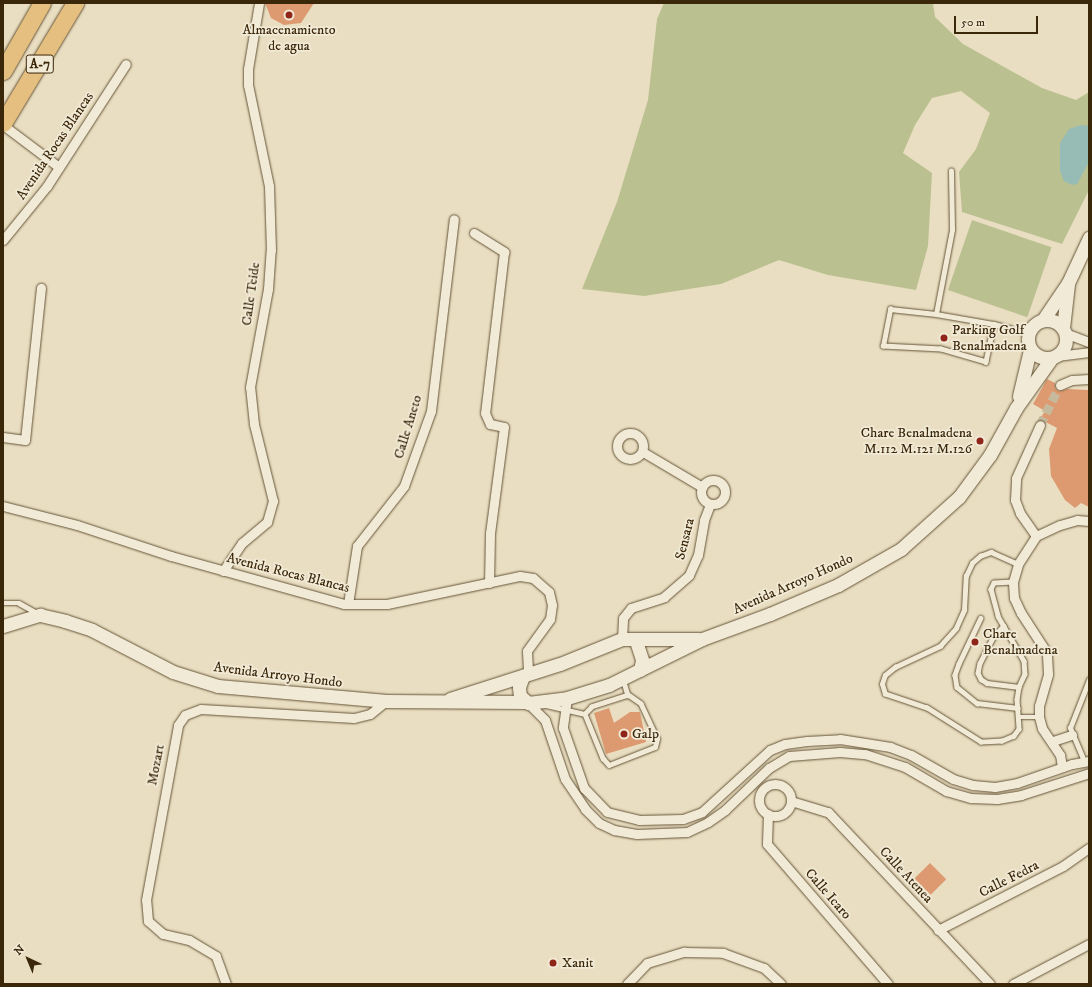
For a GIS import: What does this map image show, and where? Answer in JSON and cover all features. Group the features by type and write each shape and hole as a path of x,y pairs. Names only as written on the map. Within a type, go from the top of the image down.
{"highway":[{"name":"A-7","path":"3,71 42,3"},
{"name":"A-7","path":"3,124 75,3"}],"main road":[{"path":"1043,320 1068,283 1089,238"},
{"path":"1064,330 1050,320 1043,320 1037,323 1028,333 1030,350 1039,357 1054,358 1063,350 1066,342 1064,330 1068,283"},
{"name":"Avenida Arroyo Hondo","path":"1016,408 1030,350"},
{"name":"Avenida Arroyo Hondo","path":"40,615 92,630 173,672 218,686 386,701 444,701 566,705 623,679 702,639 770,614 838,585 901,549 959,497 990,455 1016,408 1054,358"},
{"path":"3,626 40,615"},
{"name":"Avenida Arroyo Hondo","path":"444,701 622,639 636,641 702,639"},
{"path":"636,641 642,660 640,670"},
{"path":"525,674 519,687 520,696 531,703"}],"street":[{"name":"Calle Teide","path":"222,571 242,543 266,522 273,501 254,424 250,387 268,289 271,250 269,186 248,85 248,69 259,3"},
{"name":"Avenida Rocas Blancas","path":"3,240 47,186 126,64"},
{"path":"3,124 59,167"},
{"name":"Calle Aneto","path":"348,604 357,546 404,486 431,411 454,219"},
{"path":"474,233 504,252 485,413 490,424 504,427 490,533 487,570 489,583"},
{"path":"3,437 25,440 41,288"},
{"path":"1064,330 1089,342"},
{"path":"1054,358 1089,352"},
{"path":"1060,385 1072,380 1089,379"},
{"path":"1036,536 1020,513 1015,500 1016,478 1040,425"},
{"path":"643,452 702,487"},
{"path":"715,479 724,486 726,494 722,501 710,504 703,499 702,487 707,481 715,479"},
{"name":"Sensara","path":"622,639 623,618 631,608 664,597 689,575 698,555 704,520 710,504"},
{"name":"Avenida Rocas Blancas","path":"3,506 77,525 222,571 348,604 387,604 520,576 532,578 549,592 552,605 550,618 527,651 525,674"},
{"path":"1062,767 1060,755 1053,741 1042,728 1038,717 1039,706 1048,674 1047,653 1021,613 1014,598 1013,582 1018,564 1036,536 1060,525 1077,520 1089,521"},
{"name":"Mozart","path":"226,984 216,956 189,940 163,934 148,921 146,900 178,725 185,715 201,709 354,718 370,714 386,701"},
{"path":"531,703 545,720 549,728 565,779 573,795 599,823 614,830 661,835 687,832 725,810 769,768 789,756 840,752 865,754 905,767 946,791 971,798 997,799 1021,795 1089,773"},
{"path":"566,705 563,728 584,788 607,812 639,820 683,819 702,812 770,750 785,744 807,741 840,739 890,747 911,755 953,779 973,785 995,787 1017,783 1062,767 1086,761"},
{"path":"1053,741 1072,735"},
{"path":"769,768 772,784"},
{"path":"772,784 787,789 791,801 784,813 768,814 761,807 760,796 767,786 772,784"},
{"path":"745,791 760,796"},
{"name":"Calle Atenea","path":"791,801 828,812 990,984"},
{"name":"Calle Icaro","path":"768,814 767,844 888,984"},
{"name":"Calle Fedra","path":"938,930 1063,866 1089,848"},
{"path":"1013,984 1089,944"},
{"path":"627,984 647,963 684,952 723,953 764,968 781,984"}],"lane":[{"path":"936,314 952,230 951,171"},
{"path":"994,324 986,362 941,349 883,346 890,309 936,314 994,324 1028,333"},
{"path":"1013,582 994,582 991,589 998,616 1024,661 1025,674 1020,687 1018,708 1020,717 1019,728 1014,736 1002,741 981,742 927,708 885,694 882,684 885,675 895,667 940,646 956,628 964,610 966,576 972,563 980,556 991,552 1018,564"},
{"path":"3,604 19,602 40,615"},
{"path":"981,618 955,675 957,687 977,703 1018,708"},
{"path":"1004,626 993,638 980,663 978,673 981,679 987,682 1020,687"},
{"path":"566,705 585,714 604,758 609,765 647,752 656,747 656,738 640,704 628,695 623,679"},
{"path":"1086,761 1072,735 1070,728 1089,680"},
{"path":"585,714 592,707 628,695"},
{"path":"1020,717 1038,717"}],"green space":[{"path":"664,3 933,3 935,17 963,44 1042,88 1076,100 1089,92 1089,190 1062,244 962,212 959,172 976,149 990,113 961,91 932,98 915,125 903,153 932,173 928,246 916,290 828,275 779,260 721,284 644,296 582,289 617,202 648,100 657,19"},
{"path":"972,220 1051,247 1027,317 948,290"}],"water":[{"path":"1081,125 1089,126 1089,162 1077,184 1072,185 1064,181 1060,171 1060,143 1069,129"}],"building":[{"name":"Almacenamiento de agua","path":"265,3 314,3 301,23 284,25 271,18"},
{"path":"1047,379 1055,383 1055,388 1059,391 1067,389 1089,390 1089,507 1081,503 1075,508 1065,500 1051,476 1049,449 1057,428 1040,419 1045,411 1033,404"},
{"path":"609,708 614,723 630,712 640,712 646,742 606,754 594,713"},
{"path":"930,863 946,879 931,895 914,879"}],"tunnel":[{"path":"1040,425 1060,385"}],"place":[{"name":"Almacenamiento de agua","path":"289,15"},
{"name":"Parking Golf Benalmadena","path":"944,338"},
{"name":"Chare Benalmadena M.112 M.121 M.126","path":"980,441"},
{"name":"Chare Benalmadena","path":"975,642"},
{"name":"Galp","path":"624,734"},
{"name":"Xanit","path":"553,963"}]}
